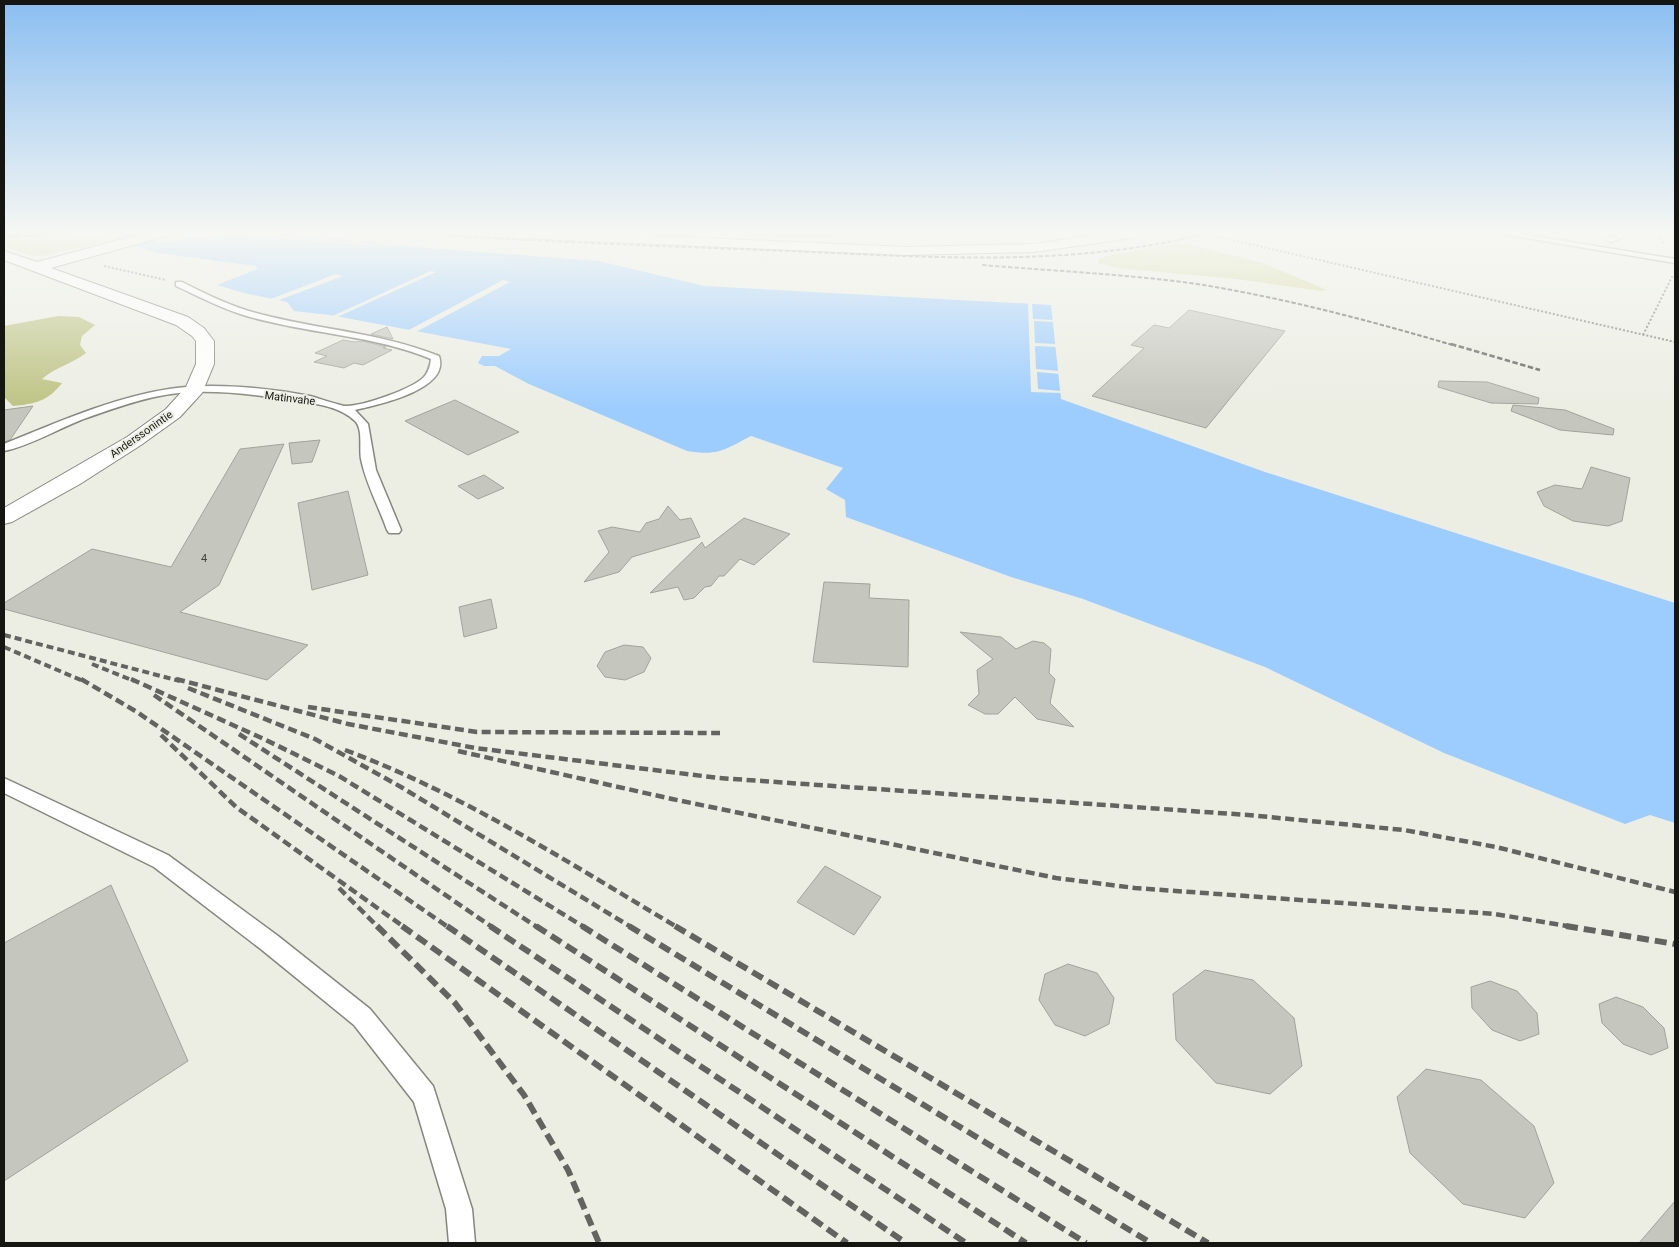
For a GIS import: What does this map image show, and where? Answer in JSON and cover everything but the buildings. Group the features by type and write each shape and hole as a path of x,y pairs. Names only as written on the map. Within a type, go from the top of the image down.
{"main road":[{"name":"Anderssonintie","path":"4,517 72,479 134,441 173,413 195,388 205,364 205,341 198,332 182,321 101,291"}],"lane":[{"path":"193,291 206,298 263,318 380,338 418,349 436,358 437,367 431,377 423,384 381,400 347,409"},
{"name":"Matinvahe","path":"4,448 56,426 133,399 175,390 195,388 313,399 347,409"},
{"path":"347,409 362,421 366,435 366,452 370,468 394,530"},
{"path":"4,785 161,861 270,943 362,1017 424,1095 459,1209 462,1243"}],"path":[{"path":"1454,291 1675,342"},
{"path":"1643,335 1665,291"}],"green space":[{"path":"58,316 79,317 95,325 82,336 80,345 86,353 52,371 42,379 62,383 52,394 34,403 13,406 4,397 4,326"}],"water":[{"path":"238,291 799,291 1051,305 1061,399 1265,472 1675,603 1675,823 1650,815 1625,824 1444,753 1265,667 1083,599 1011,577 846,517 845,500 826,489 843,468 751,436 720,451 706,453 687,451 529,384 495,366 484,366 478,363 482,356 499,356 511,349 330,315 294,311 287,302"}],"pier":[{"path":"291,291 303,291 274,302 268,300"},
{"path":"387,291 394,291 333,319 328,318"},
{"path":"482,291 493,291 414,333 405,332"},
{"path":"1028,303 1032,304 1033,319 1055,320 1055,322 1034,321 1035,343 1057,344 1058,347 1035,346 1036,369 1060,371 1060,374 1037,372 1038,389 1062,391 1062,393 1031,392"}],"railway":[{"path":"1237,291 1328,311 1456,346"},
{"path":"1451,344 1540,370"},
{"path":"4,635 180,681"},
{"path":"4,647 83,681"},
{"path":"92,664 134,681"},
{"path":"81,679 137,712 448,927"},
{"path":"131,679 266,740 339,776 584,927"},
{"path":"176,679 348,724 475,748 719,778 1248,815 1404,830 1496,847 1675,892"},
{"path":"188,688 315,739 401,787 631,927"},
{"path":"154,695 492,927"},
{"path":"308,707 477,732 720,733"},
{"path":"239,734 537,927"},
{"path":"161,735 236,807 404,927"},
{"path":"345,750 431,787 473,808 556,854 677,927"},
{"path":"458,751 672,799 1056,878 1135,888 1495,914 1573,927"},
{"path":"339,888 377,926"},
{"path":"377,926 455,1003 524,1095 568,1170 599,1243"},
{"path":"402,926 847,1243"},
{"path":"447,926 906,1243"},
{"path":"490,926 966,1243"},
{"path":"536,926 1026,1243"},
{"path":"582,926 1086,1243"},
{"path":"629,926 1151,1243"},
{"path":"675,926 1208,1243"},
{"path":"1566,926 1675,944"}]}
